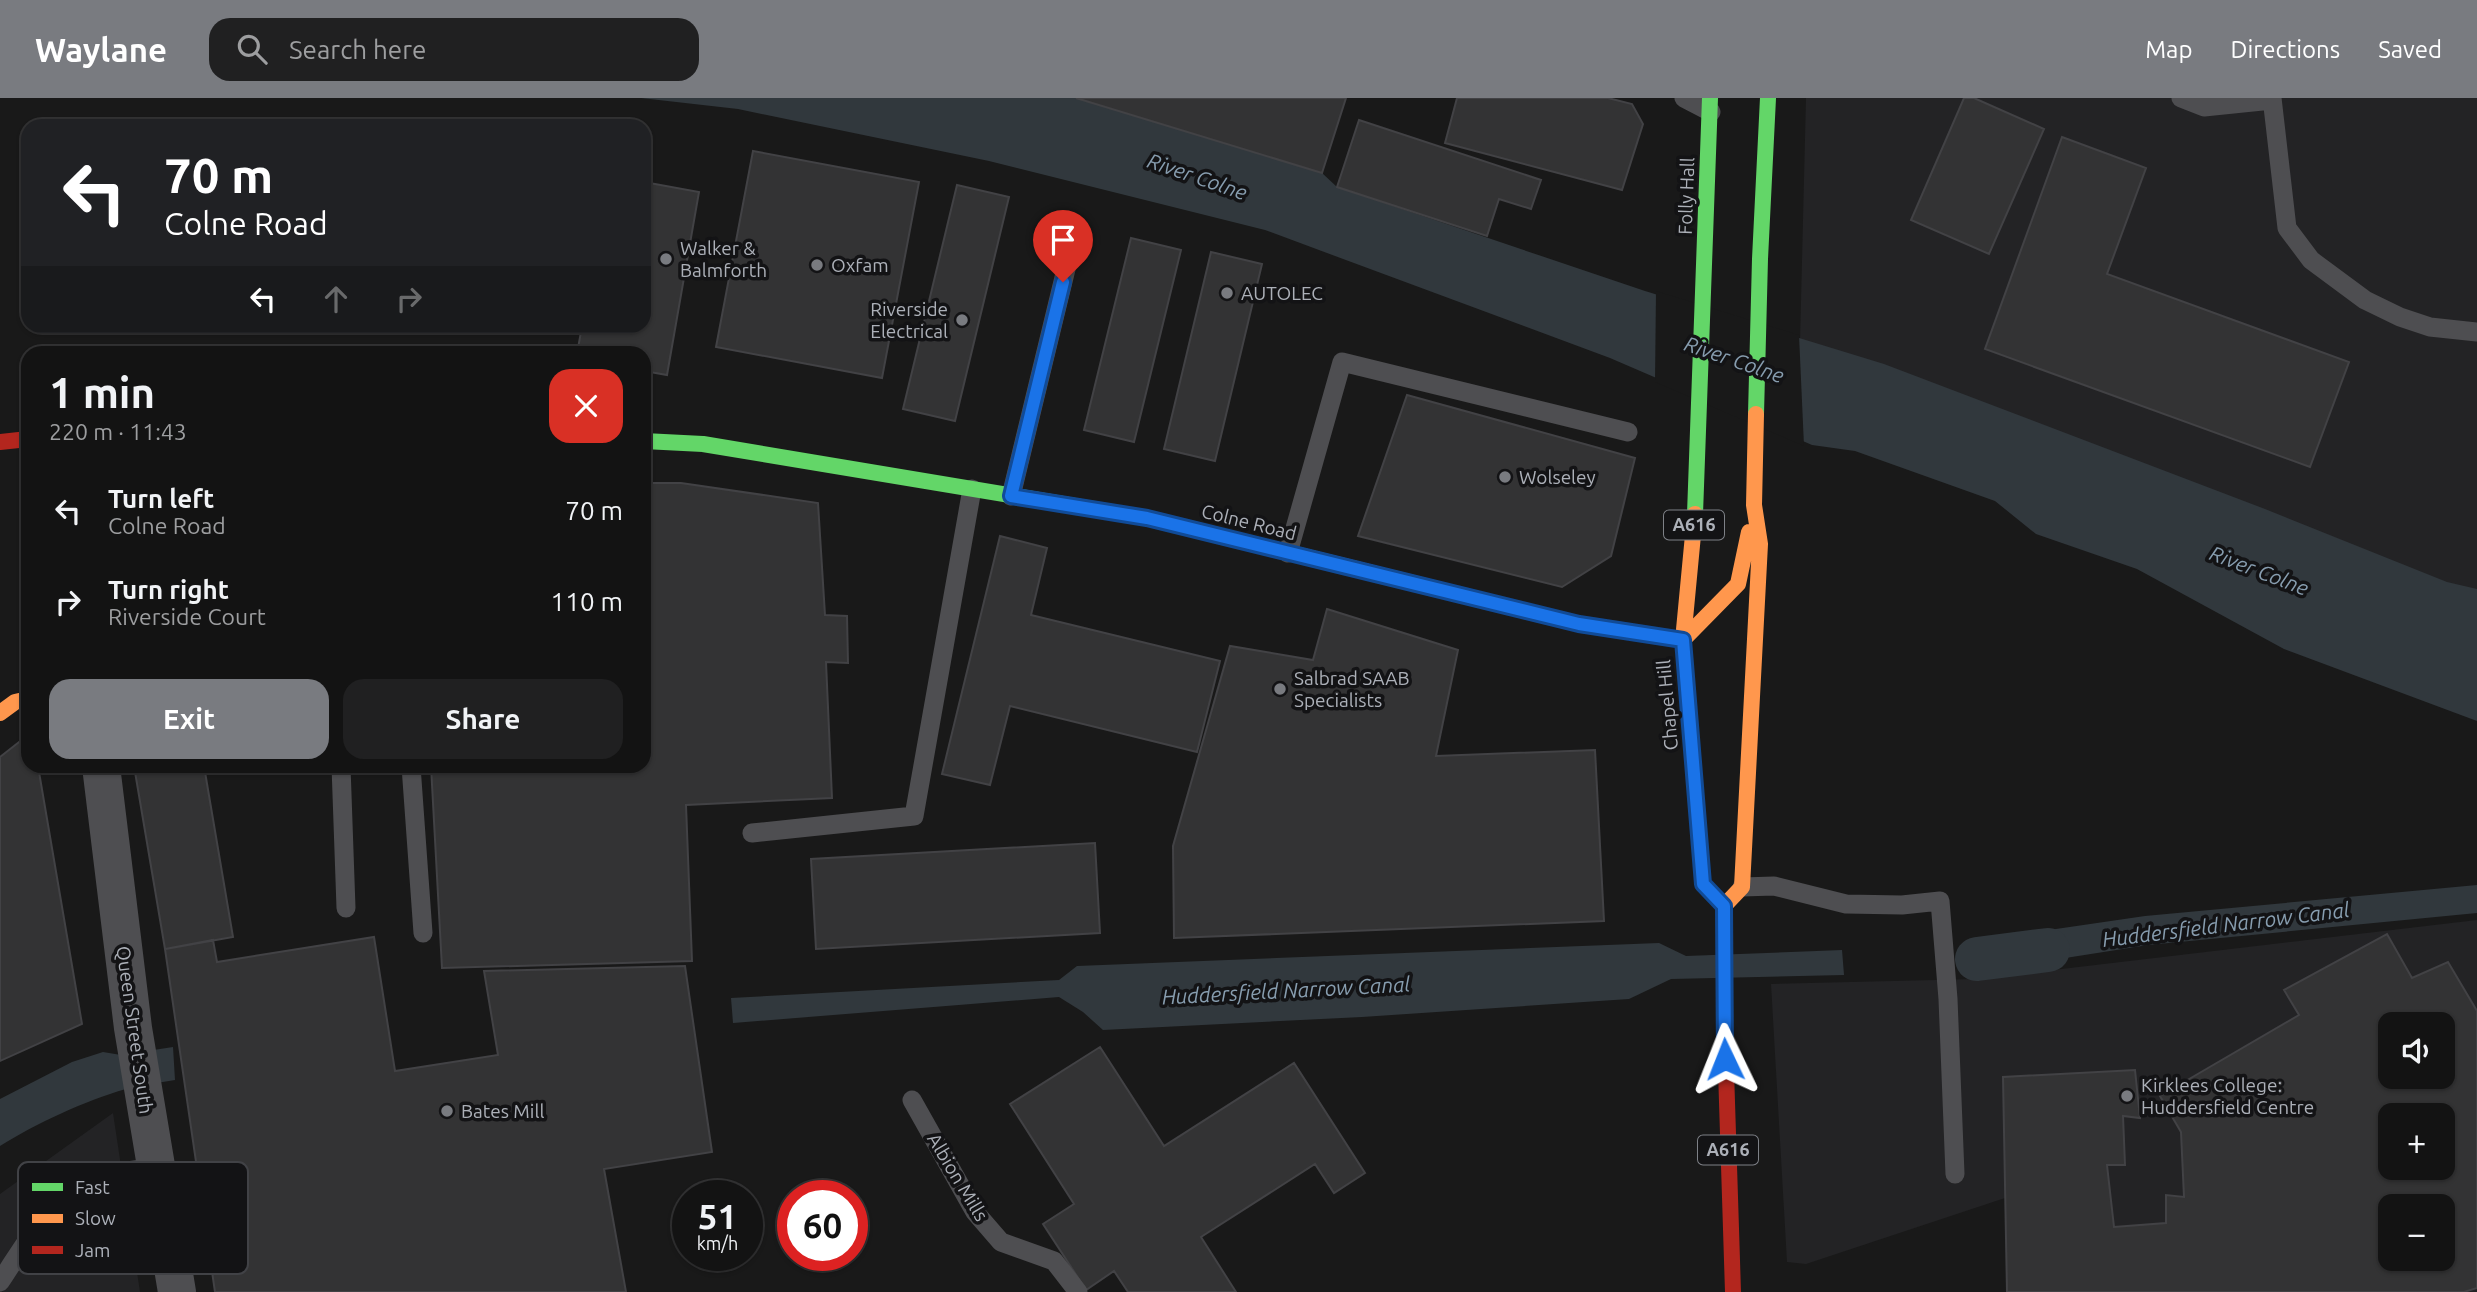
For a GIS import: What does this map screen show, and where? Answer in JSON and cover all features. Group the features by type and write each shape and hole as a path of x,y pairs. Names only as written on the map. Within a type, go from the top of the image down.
{"main road":[{"path":"1683,640 1738,584 1754,505 1760,259 1768,98"},
{"name":"Folly Hall","path":"1699,409 1711,105"},
{"name":"Chapel Hill","path":"1699,409 1696,499 1683,640 1703,884 1724,908"},
{"path":"0,442 21,440"},
{"name":"Colne Road","path":"651,442 702,444 1147,518 1579,624 1683,640"},
{"path":"1724,908 1742,887 1760,544 1754,505"},
{"path":"0,713 21,701"},
{"name":"A616","path":"1724,908 1724,1007 1733,1292"}],"street":[{"name":"Queen Street South","path":"102,773 133,1028 155,1162"},
{"name":"Queen Street South","path":"174,1274 177,1292"}],"lane":[{"path":"1684,98 1711,105"},
{"path":"2181,98 2204,103 2272,99 2287,228 2311,260 2365,300 2400,317 2430,327 2477,332"},
{"path":"1011,496 1075,232"},
{"path":"1288,553 1342,362 1628,432"},
{"path":"752,834 914,816 972,489"},
{"path":"341,773 346,908"},
{"path":"412,773 423,933"},
{"path":"1742,887 1774,886 1846,904 1902,905 1940,901 1948,999 1955,1174"},
{"name":"Albion Mills","path":"912,1100 975,1212 1001,1242 1054,1261 1079,1292"},
{"path":"0,1282 18,1256"}],"shaded area":[{"path":"1806,98 2477,98 2477,594 1800,342"},
{"name":"Kirklees College: Huddersfield Centre","path":"2477,920 2477,1292 2007,1292 2005,1198 1806,1264 1787,1262 1771,984 1977,979"},
{"path":"113,1113 120,1162 45,1162"},
{"path":"18,1181 18,1274 137,1274 140,1292 0,1292 0,1194"}],"water":[{"name":"River Colne","path":"641,98 1076,98 1322,173 1337,187 1645,291 1884,364 2265,509 2447,582 2477,589 2477,721 2284,649 2137,569 2036,534 1995,501 1855,451 1812,445 1610,358 1265,230 989,161 738,109"},
{"path":"2477,885 2477,913 2148,945 1988,970 1988,939 2145,916"},
{"path":"1659,943 1686,956 1842,950 1844,975 1671,979 1629,999 1362,1017 1103,1030 1083,1012 1059,997 733,1023 731,998 1059,980 1077,966"},
{"path":"173,1047 175,1080 132,1087 77,1106 0,1146 0,1099 72,1062 103,1052 121,1055"}],"pier":[{"path":"1656,291 1799,335 1804,446 1655,382"}],"building":[{"path":"1076,98 1346,98 1322,173"},
{"path":"1457,98 1608,98 1632,104 1643,124 1622,190 1445,143"},
{"path":"1964,98 1974,98 2044,129 1989,254 1911,220"},
{"path":"1359,120 1541,180 1531,209 1499,199 1487,236 1337,187"},
{"path":"2062,137 2146,168 2107,274 2349,362 2310,467 1985,349"},
{"name":"Oxfam","path":"753,151 919,182 882,378 716,347"},
{"name":"Walker & Balmforth","path":"651,183 699,192 667,375 651,372 651,346 578,346 581,333 651,333"},
{"path":"957,185 1009,197 955,421 903,409"},
{"path":"1131,238 1181,250 1134,442 1084,430"},
{"path":"1211,252 1262,264 1215,461 1164,449"},
{"name":"Wolseley","path":"1407,395 1635,458 1611,556 1562,587 1358,536"},
{"path":"651,483 681,483 818,503 825,615 847,616 848,663 826,662 832,798 686,805 692,961 442,968 431,773 651,773"},
{"path":"1000,536 1047,548 1031,615 1220,661 1197,752 1010,706 990,785 942,774"},
{"path":"1327,609 1458,650 1436,756 1595,750 1604,921 1174,938 1173,846 1230,646 1313,660"},
{"path":"21,740 21,773 39,773 82,1024 0,1061 0,757"},
{"path":"135,773 205,773 233,937 165,949"},
{"path":"1095,843 1100,933 816,949 811,859"},
{"path":"2387,934 2412,978 2448,962 2477,1011 2477,1288 2464,1292 2007,1292 2003,1077 2135,1070 2140,1118 2123,1116 2125,1165 2107,1165 2114,1227 2166,1223 2166,1195 2184,1197 2181,1132 2160,1096 2299,1015 2284,990"},
{"name":"Bates Mill","path":"374,937 395,1071 498,1055 484,971 685,966 712,1152 604,1169 626,1292 215,1292 212,1274 248,1274 248,1162 196,1162 165,949 213,940 217,962"},
{"path":"1100,1047 1164,1146 1294,1063 1365,1173 1334,1193 1315,1164 1201,1237 1236,1292 1128,1292 1114,1271 1086,1290 1043,1224 1074,1204 1010,1104"}],"waterway":[{"name":"Huddersfield Narrow Canal","path":"1977,959 2048,950"}],"traffic: fast":[{"path":"1695,514 1710,98"},
{"path":"1756,414 1768,98"},
{"path":"651,441 703,444 1147,518 1332,563"}],"traffic: slow":[{"path":"1724,934 1724,906 1742,887 1760,544 1754,505 1756,414"},
{"path":"1695,514 1683,640 1703,884 1724,906"},
{"path":"1332,563 1579,624 1683,640 1738,584 1749,532"},
{"path":"0,713 21,701"}],"traffic: jam":[{"path":"0,442 21,440"},
{"path":"1724,934 1733,1292"}],"place":[{"name":"Walker & Balmforth","path":"666,259"},
{"name":"Oxfam","path":"817,265"},
{"name":"AUTOLEC","path":"1227,293"},
{"name":"Riverside Electrical","path":"962,320"},
{"name":"Wolseley","path":"1505,477"},
{"name":"Salbrad SAAB Specialists","path":"1280,689"},
{"name":"Kirklees College: Huddersfield Centre","path":"2127,1096"},
{"name":"Bates Mill","path":"447,1111"}],"route":[{"path":"1063,282 1011,496 1147,518 1579,624 1683,640 1703,884 1724,906 1725,1059"}]}
